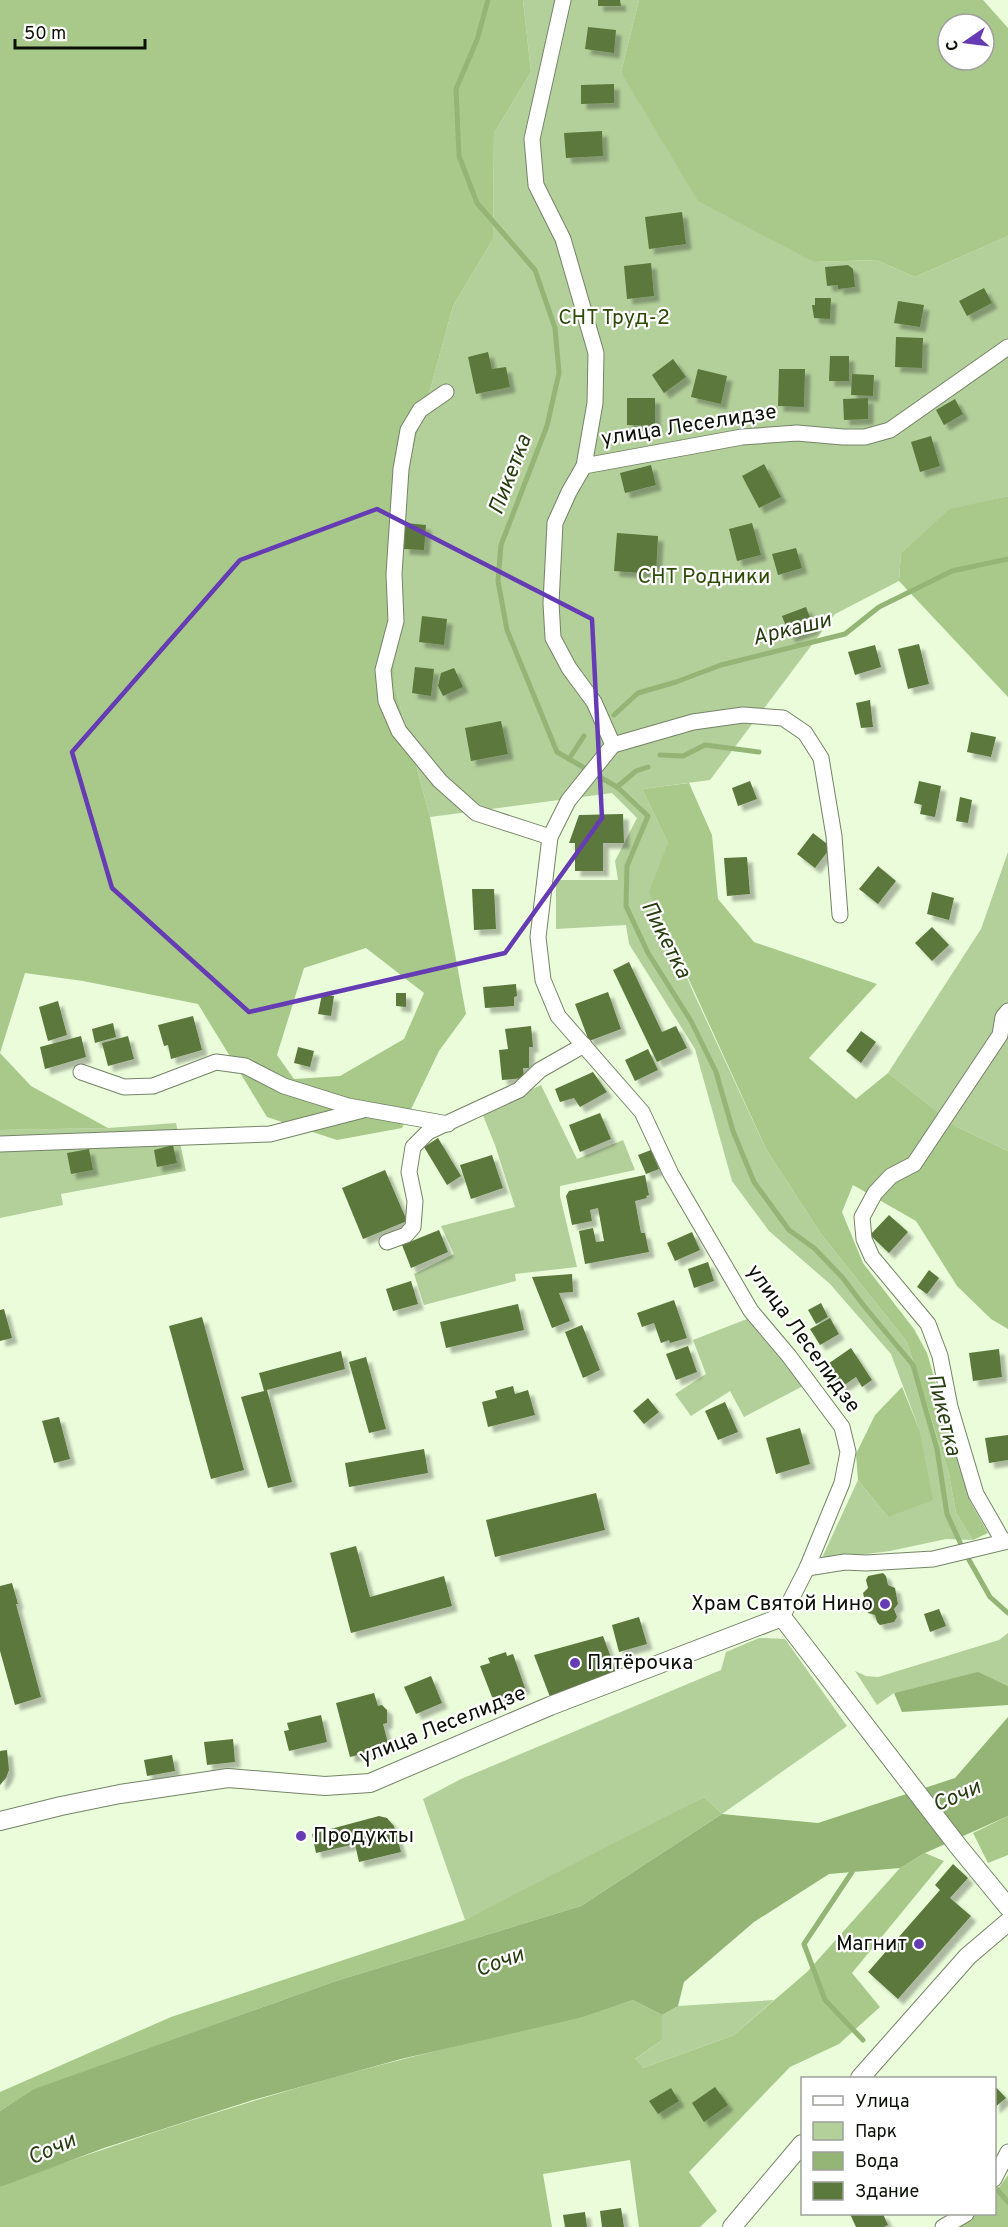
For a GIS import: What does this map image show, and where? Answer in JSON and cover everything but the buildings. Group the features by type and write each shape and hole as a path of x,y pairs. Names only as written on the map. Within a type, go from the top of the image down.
{"street":[{"path":"563,0 532,139 536,185 563,239 596,352 595,403 584,466"},
{"name":"улица Леселидзе","path":"0,1821 120,1794 228,1778 325,1786 370,1784 550,1706 782,1617 807,1568 842,1483 848,1452 842,1427 789,1356 751,1311 671,1174 642,1112 558,1017 543,980 538,937 550,837 568,801 613,745 594,702 569,668 553,639 551,603 555,523 584,466 742,437 797,433 843,437 865,436 891,430 1008,347"},
{"path":"446,392 420,410 408,430 401,469 394,574 396,621 384,670 386,701 399,731 440,781 476,813 550,837"},
{"path":"613,745 693,722 743,715 783,718 805,734 821,758 834,836 840,915"},
{"path":"807,1568 845,1562 933,1559 1006,1541 976,1494 950,1407 940,1356 928,1324 872,1257 864,1239 862,1217 876,1192 891,1176 914,1164 1000,1035 1006,1014"},
{"path":"387,1242 406,1235 413,1227 415,1201 409,1172 413,1147 428,1132 519,1090 540,1070 584,1045"},
{"path":"81,1072 124,1087 153,1086 216,1062 245,1066 284,1086 348,1106 448,1124"},
{"path":"0,1144 270,1134 366,1109"},
{"path":"782,1617 958,1846 1008,1907"},
{"path":"862,2077 968,1956 1008,1922"},
{"path":"733,2226 801,2145"},
{"path":"996,2175 1008,2152"},
{"path":"943,2227 964,2215"}],"highlighted area":[{"path":"377,509 592,619 602,818 505,953 249,1012 112,888 72,752 240,560"}],"green space":[{"name":"СНТ Труд-2","path":"523,0 639,0 621,72 814,262 876,260 915,277 1008,236 1008,496 950,510 901,553 899,581 835,614 710,780 642,789 668,843 654,902 695,996 766,1149 821,1234 907,1342 949,1474 956,1513 973,1540 946,1539 890,1551 821,1560 858,1480 888,1517 919,1429 891,1354 830,1284 769,1231 732,1181 695,1049 629,944 626,925 556,929 556,880 618,880 615,861 637,818 612,793 430,817 394,684 394,522 453,306 493,239 494,133 531,72"},
{"path":"1008,852 1008,1151 957,1127 888,1073 981,929"},
{"path":"541,1085 577,1159 623,1140 635,1170 560,1186 560,1196 577,1267 515,1274 516,1281 424,1305 414,1274 454,1254 441,1226 515,1207 482,1113"},
{"path":"176,1123 186,1171 61,1194 63,1205 0,1218 0,1130 108,1128"},
{"path":"747,1319 803,1386 744,1417 730,1391 691,1416 675,1394 706,1374 693,1340"},
{"path":"1008,1633 1008,1686 978,1673 894,1693 877,1705 855,1671 866,1676 878,1677 999,1640"},
{"path":"759,1638 785,1639 847,1726 722,1814 704,1797 550,1879 465,1920 423,1799 461,1779 721,1670 726,1652"},
{"path":"774,2000 734,2035 643,2068 634,2060 662,2040 662,2015 678,2006"}],"shaded area":[{"path":"0,0 523,0 531,72 494,133 493,239 453,306 394,522 394,684 430,817 466,1014 439,1051 402,1128 337,1140 267,1117 198,1004 83,981 25,973 0,1053","holes":["366,948 424,993 404,1039 340,1076 294,1079 277,1055 304,968"]},
{"path":"639,0 983,0 994,12 936,12 936,72 996,72 996,15 1008,28 1008,236 915,277 876,260 814,262 698,201 621,72"},
{"path":"1008,496 1008,697 899,581 901,553 950,509"},
{"path":"689,783 712,835 718,899 754,942 877,984 809,1058 856,1099 888,1073 957,1127 1008,1151 1008,1329 991,1319 957,1286 916,1221 853,1185 842,1212 863,1263 914,1329 927,1353 970,1501 988,1533 973,1540 956,1513 949,1474 907,1342 821,1234 766,1149 649,892 668,843 642,789"},
{"path":"0,1053 31,1086 108,1128 0,1130"},
{"path":"902,1387 919,1429 933,1500 888,1517 858,1480 856,1454 875,1415"},
{"path":"704,1797 722,1814 581,1906 333,1982 35,2089 0,2111 0,2092 171,2017 465,1920"},
{"path":"1008,1816 1008,1855 988,1863 973,1833"},
{"path":"925,1853 944,1861 852,1973 880,2007 839,2044 790,2067 689,2172 717,2211 700,2227 639,2227 630,2160 543,2174 552,2227 0,2227 0,2187 6,2183 202,2117 400,2060 575,2017 633,2000 662,2015 662,2040 635,2059 643,2068 734,2035 807,1972 900,1868"},
{"path":"1008,2175 1008,2227 954,2227 972,2215 996,2215 996,2192"}],"water":[{"path":"978,1672 1008,1686 1008,1705 902,1712 894,1693"},
{"name":"Сочи","path":"1008,1717 1008,1816 925,1853 900,1868 829,1874 754,1922 684,1982 678,2006 662,2015 633,2000 579,2018 401,2059 253,2100 104,2148 0,2187 0,2111 34,2089 333,1982 581,1906 722,1814 818,1823 955,1778"}],"waterway":[{"name":"Пикетка","path":"488,0 477,40 456,89 459,156 477,203 535,270 555,328 559,373 547,426 501,545 498,581 507,630 557,752 617,787 648,816 627,866 626,906 648,953 691,1021 716,1072 733,1131 754,1182 789,1230 814,1248 842,1277 913,1365 937,1449 947,1514 964,1551 990,1597 1008,1613"},
{"name":"Аркаши","path":"614,715 638,693 721,665 845,634 879,607 952,571 1008,559"},
{"path":"569,759 584,736"},
{"path":"660,755 683,756 705,745 759,752"},
{"path":"617,787 636,771 648,767"},
{"path":"852,1872 804,1944 825,2000 863,2040"},
{"path":"996,2188 1008,2202"}],"place":[{"name":"Храм Святой Нино","path":"885,1604"},
{"name":"Пятёрочка","path":"575,1663"},
{"name":"Продукты","path":"301,1836"},
{"name":"Магнит","path":"919,1944"}],"park label":[{"name":"СНТ Родники","path":"704,577"}]}
